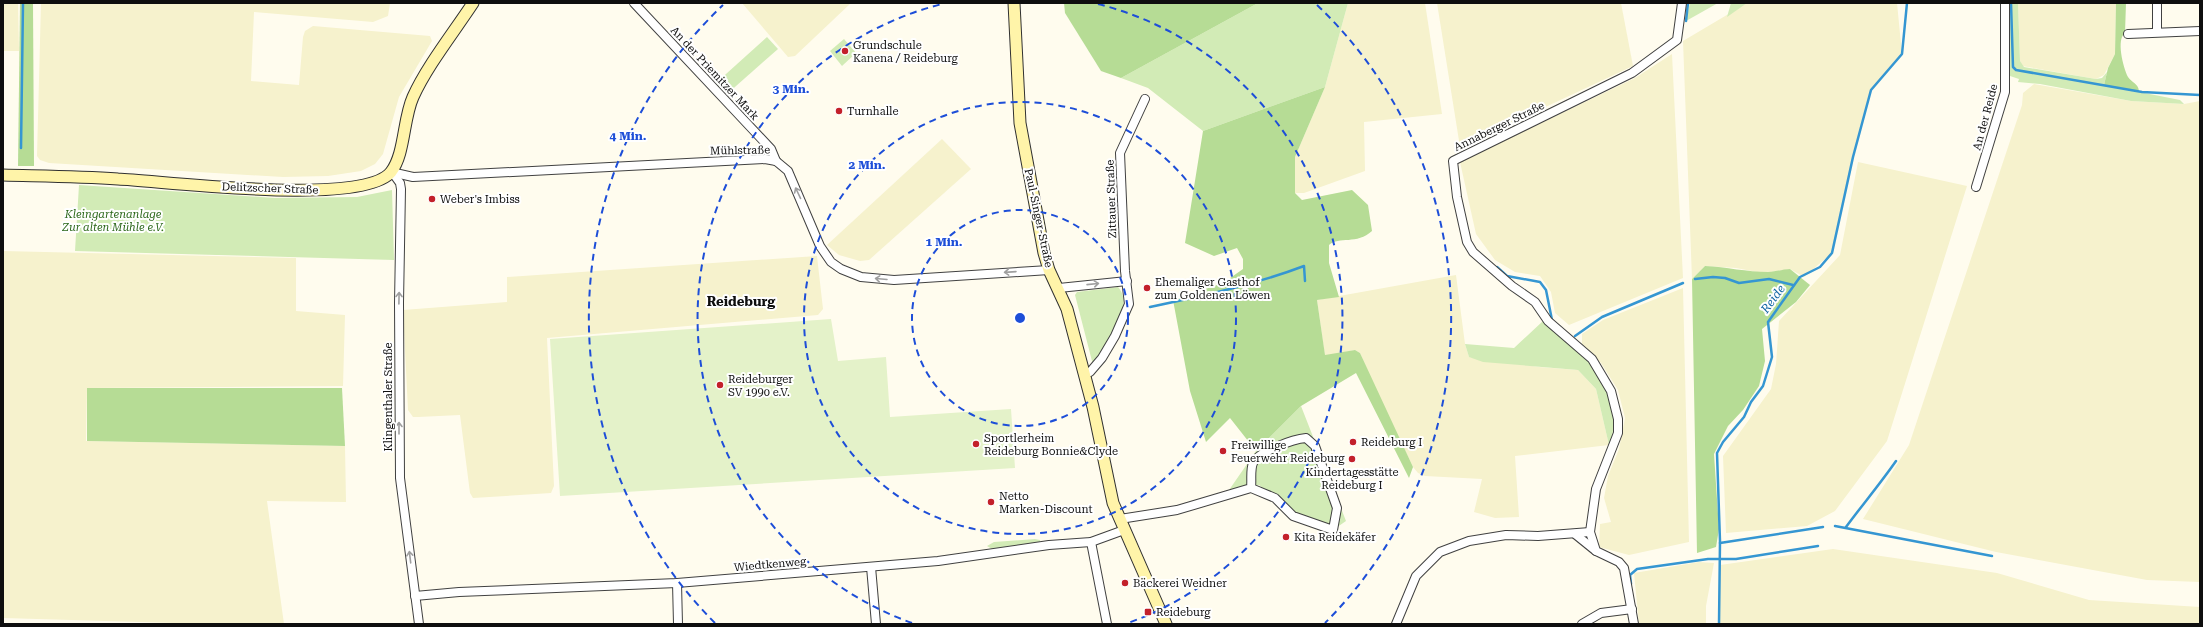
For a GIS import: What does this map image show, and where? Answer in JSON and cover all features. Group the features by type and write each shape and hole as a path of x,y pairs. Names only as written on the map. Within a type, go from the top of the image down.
{"street":[{"path":"406,177 400,183 391,172 398,158 413,97 473,3"},
{"name":"An der Priemitzer Mark","path":"634,3 771,149 776,161"},
{"name":"Paul-Singer-Straße","path":"1014,3 1020,123 1044,253 1049,270 1059,288 1067,309 1084,373 1111,496 1124,530 1166,624"},
{"name":"Annaberger Straße","path":"1596,551 1590,532 1596,489 1618,433 1618,419 1611,391 1592,359 1548,321 1535,302 1512,286 1473,252 1467,242 1457,197 1453,161 1632,73 1678,40 1682,3"},
{"name":"An der Reide","path":"1976,188 2006,85 2005,3"},
{"path":"2157,3 2157,32"},
{"path":"2128,34 2200,31"},
{"name":"Zittauer Straße","path":"1084,373 1090,372 1102,358 1124,317 1129,304 1120,153 1145,99"},
{"name":"Mühlstraße","path":"391,172 406,177 757,159 776,161 788,171 825,255 841,269 852,274 878,280 894,280 1049,270"},
{"name":"Delitzscher Straße","path":"3,175 117,179 303,190 364,185 381,180 391,172"},
{"name":"Klingenthaler Straße","path":"400,183 400,478 419,624"},
{"path":"1059,288 1127,281"},
{"path":"1120,519 1177,510 1252,488 1275,498 1293,516 1333,530 1337,508 1315,446 1306,438 1293,440 1258,457 1252,466 1252,488"},
{"name":"Wiedtkenweg","path":"415,596 459,592 677,583 938,561 1050,545 1092,542 1124,530"},
{"path":"1396,624 1416,576 1440,552 1469,541 1506,535 1575,534 1590,532"},
{"path":"1575,534 1596,551 1619,562 1624,568 1634,624"},
{"path":"1092,542 1107,624"},
{"path":"871,567 876,624"},
{"path":"677,583 678,624"},
{"path":"1582,624 1601,612 1632,609"}],"shaded area":[{"path":"3,3 18,3 19,51 3,51"},
{"path":"41,3 390,3 388,16 373,22 254,12 251,81 299,85 303,37 305,31 313,26 430,36 432,41 399,97 383,154 375,164 361,171 328,176 283,177 49,163 40,160 37,156"},
{"path":"742,3 851,3 795,56 788,57"},
{"path":"1348,3 1425,3 1442,114 1364,122 1365,171 1304,193 1295,193 1295,157 1325,87"},
{"path":"1437,3 1621,3 1633,66 1460,147"},
{"path":"1747,3 1897,3 1902,54 1871,90 1853,157 1832,253 1804,277 1790,269 1771,272 1757,272 1736,268 1705,266 1692,279 1683,41"},
{"path":"2018,3 2116,3 2115,54 2104,75 2096,79 2022,66 2020,61"},
{"path":"1672,54 1683,278 1569,325 1555,313 1551,292 1540,276 1515,272 1495,260 1476,234 1460,162 1635,78"},
{"path":"2034,84 2131,101 2184,104 2200,101 2200,582 2147,580 1996,552 1863,519 1909,445 2022,105 2023,93"},
{"path":"942,139 971,169 869,260 860,261 839,255 827,245"},
{"path":"1858,162 1967,186 1887,441 1835,511 1807,526 1726,533 1723,456 1771,389 1776,364 1779,321 1840,255"},
{"path":"3,251 296,258 296,311 345,315 343,386 87,388 86,441 345,446 346,502 267,501 284,624 208,624 3,618"},
{"path":"817,256 823,309 818,315 547,338 554,486 551,493 473,498 470,493 460,415 413,417 408,410 403,310 507,302 507,277"},
{"path":"1456,275 1465,344 1469,357 1539,367 1578,370 1596,389 1609,445 1515,456 1519,517 1495,518 1474,512 1482,479 1425,476 1418,473 1413,467 1360,353 1355,350 1325,356 1317,300"},
{"path":"1683,288 1689,542 1629,555 1599,547 1600,524 1611,522 1604,498 1608,476 1619,449 1625,418 1618,390 1601,363 1582,344 1582,334 1603,320"},
{"path":"1833,549 1997,573 2089,600 2200,607 2200,624 1719,624 1720,565"},
{"path":"1699,562 1714,563 1706,606 1706,624 1639,624 1634,573"}],"green space":[{"path":"20,3 33,3 34,166 18,166"},
{"path":"1064,3 1258,3 1121,78 1101,71 1065,13"},
{"path":"1258,3 1348,3 1325,87 1203,131 1148,88 1121,78"},
{"path":"1690,3 1718,3 1686,21"},
{"path":"1731,3 1747,3 1727,17"},
{"path":"2008,3 2018,3 2020,61 2024,67 2096,79 2102,78 2107,72 2104,85 2180,100 2184,104 2131,101 2040,84 2018,82 2019,79 2010,76"},
{"path":"2116,3 2126,3 2125,33 2122,36 2121,41 2121,54 2128,77 2136,85 2139,91 2104,85 2108,68 2115,54"},
{"path":"767,37 778,49 727,94 716,83"},
{"path":"844,39 856,53 842,66 830,51"},
{"path":"1325,87 1295,157 1295,193 1302,200 1352,190 1368,205 1372,231 1360,238 1333,242 1329,245 1329,263 1339,297 1317,300 1325,355 1355,350 1360,353 1413,467 1409,478 1356,373 1301,406 1256,451 1230,418 1206,442 1190,391 1173,300 1223,283 1243,269 1243,259 1237,248 1214,256 1185,243 1203,131"},
{"name":"Kleingartenanlage Zur alten Mühle e.V.","path":"79,185 275,198 357,197 392,190 394,260 75,251"},
{"path":"1705,266 1760,272 1790,269 1810,285 1796,302 1762,329 1765,361 1759,386 1743,410 1728,426 1714,454 1719,529 1716,547 1697,553 1692,279"},
{"path":"1118,287 1123,296 1124,306 1121,316 1111,338 1093,365 1075,295 1077,292"},
{"name":"Reideburger SV 1990 e.V.","path":"831,319 838,361 886,357 890,417 1011,409 1015,468 560,496 550,339"},
{"path":"1543,321 1585,356 1602,379 1607,390 1613,413 1612,435 1609,445 1596,389 1578,370 1483,362 1469,357 1465,344 1514,348"},
{"path":"87,388 342,388 345,446 87,441"},
{"path":"1301,406 1346,521 1333,530 1293,516 1259,485 1227,493 1256,451"},
{"path":"1035,539 1040,540 1040,543 992,549 987,546 994,542"}],"waterway":[{"path":"21,148 23,3"},
{"path":"1686,21 1688,3"},
{"name":"Reide","path":"1719,624 1720,541 1717,453 1723,442 1744,417 1751,402 1763,386 1772,357 1768,322 1800,277 1820,267 1832,253 1853,157 1871,90 1902,54 1907,3"},
{"path":"2011,3 2013,67 2016,70 2142,92 2200,95"},
{"path":"1150,307 1247,284 1304,266 1305,281"},
{"path":"1497,267 1507,276 1540,282 1546,290 1552,320"},
{"path":"1695,279 1713,277 1725,278 1739,283 1769,279 1793,285"},
{"path":"1575,336 1602,317 1683,283"},
{"path":"1846,527 1896,461"},
{"path":"1835,526 1992,556"},
{"path":"1720,543 1823,527"},
{"name":"Reide","path":"1631,584 1630,575 1637,569 1708,559 1736,559 1818,546"}],"place":[{"name":"Grundschule Kanena / Reideburg","path":"845,51"},
{"name":"Turnhalle","path":"839,111"},
{"name":"Weber's Imbiss","path":"432,199"},
{"name":"Ehemaliger Gasthof zum Goldenen Löwen","path":"1147,288"},
{"name":"Reideburger SV 1990 e.V.","path":"720,385"},
{"name":"Reideburg I","path":"1353,442"},
{"name":"Sportlerheim Reideburg Bonnie&Clyde","path":"976,444"},
{"name":"Freiwillige Feuerwehr Reideburg","path":"1223,451"},
{"name":"Kindertagesstätte Reideburg I","path":"1352,459"},
{"name":"Netto Marken-Discount","path":"991,502"},
{"name":"Kita Reidekäfer","path":"1286,537"},
{"name":"Bäckerei Weidner","path":"1125,583"},
{"name":"Reideburg","path":"1148,612"}],"district":[{"name":"Reideburg","path":"741,301"}]}
